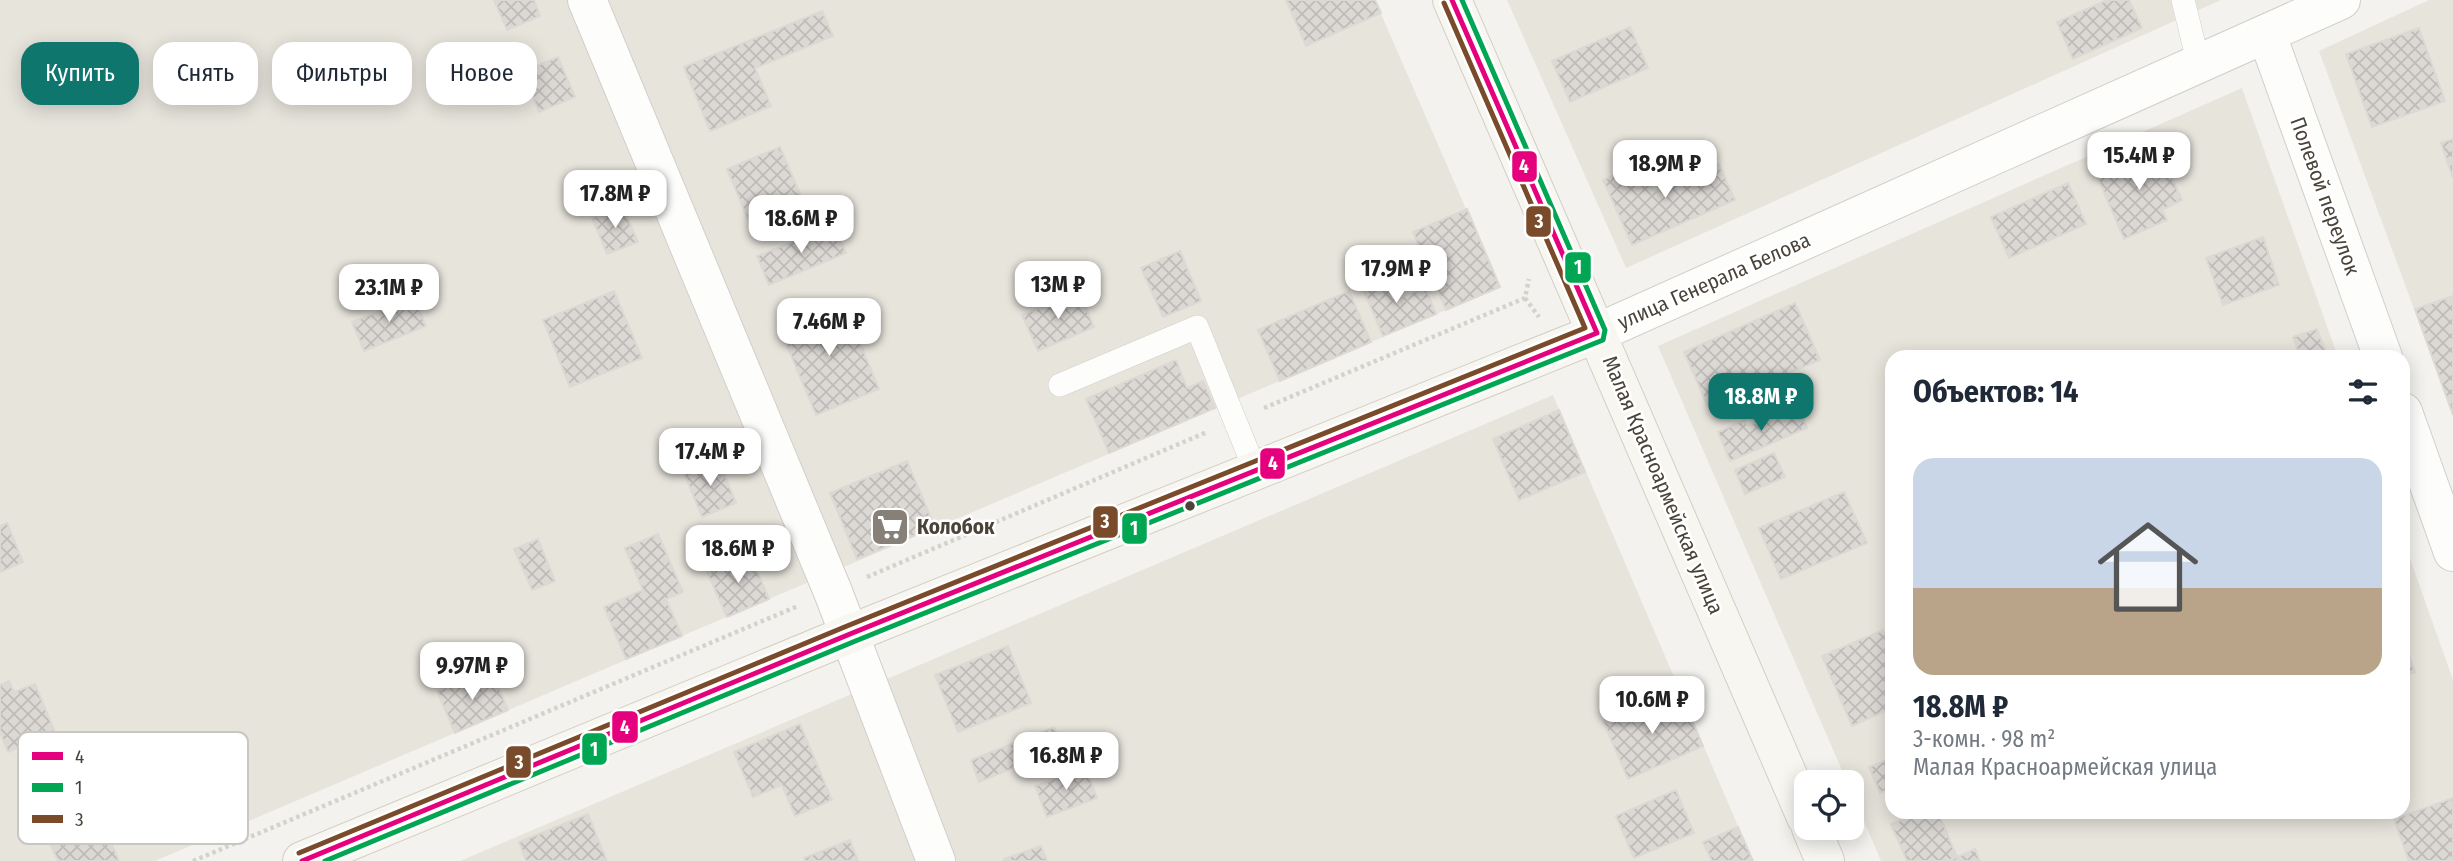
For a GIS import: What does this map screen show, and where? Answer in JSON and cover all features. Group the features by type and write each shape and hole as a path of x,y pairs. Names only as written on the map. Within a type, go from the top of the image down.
{"main road":[{"name":"Малая Красноармейская улица","path":"1452,0 1794,789"},
{"name":"улица Генерала Белова","path":"302,861 850,634 1597,333"},
{"path":"1816,840 1825,861"}],"street":[{"path":"587,0 833,592 936,861"},
{"name":"улица Генерала Белова","path":"1597,333 2341,0"},
{"name":"Полевой переулок","path":"2267,35 2380,350"},
{"path":"2410,432 2453,552"}],"lane":[{"path":"2183,0 2199,65"},
{"path":"1060,385 1197,327 1255,470"}],"path":[{"path":"248,838 1525,298 1532,267"},
{"path":"193,861 233,844"}],"shaded area":[{"path":"0,0 1375,0 1500,287 248,821 248,732 18,732 18,844 195,844 155,861 0,861"},
{"path":"1507,0 2221,0 1626,268"},
{"path":"2429,0 2453,0 2453,415 2319,51"},
{"path":"2242,88 2336,350 1885,350 1885,819 2410,819 2410,559 2453,680 2453,861 1881,861 1864,821 1864,770 1842,770 1658,346"},
{"path":"1553,395 1753,861 460,861"}],"building":[{"path":"494,0 534,0 540,16 507,30"},
{"path":"1286,0 1375,0 1381,13 1306,46"},
{"path":"2107,0 2129,0 2142,28 2073,59 2057,22"},
{"path":"822,11 833,36 755,68 771,106 710,131 684,67"},
{"path":"1630,27 1648,68 1570,102 1552,61"},
{"path":"2419,28 2445,101 2372,127 2346,54"},
{"path":"558,57 575,97 539,112 536,105 537,66"},
{"path":"2453,139 2453,178 2441,143"},
{"path":"780,147 807,210 753,232 727,169"},
{"path":"2158,147 2182,200 2162,210 2167,220 2124,239 2096,174"},
{"path":"1641,163 1654,192 1719,164 1735,200 1632,245 1603,180"},
{"path":"2068,183 2086,224 2009,258 1991,217"},
{"path":"622,205 638,242 607,254 592,218"},
{"path":"1467,209 1500,287 1446,310 1413,232"},
{"path":"834,225 846,253 769,285 757,256"},
{"path":"2263,237 2279,285 2223,305 2206,258"},
{"path":"1180,251 1201,301 1163,317 1141,268"},
{"path":"1389,273 1400,298 1425,287 1436,314 1383,336 1361,285"},
{"path":"614,291 642,358 570,387 543,320"},
{"path":"1079,291 1094,327 1038,351 1022,315"},
{"path":"1349,291 1371,342 1280,381 1258,330"},
{"path":"2453,296 2453,415 2415,309"},
{"path":"414,297 426,326 364,351 352,322"},
{"path":"843,301 879,389 816,415 779,327"},
{"path":"1795,303 1820,360 1708,407 1684,352"},
{"path":"2317,329 2325,350 2298,350 2293,337"},
{"path":"1176,360 1187,388 1203,381 1215,408 1109,453 1086,399"},
{"path":"1797,405 1807,428 1730,461 1718,432 1744,420 1747,426"},
{"path":"1559,410 1585,472 1519,500 1493,439"},
{"path":"1774,453 1785,477 1745,494 1735,470"},
{"path":"718,459 736,503 702,517 684,473"},
{"path":"907,461 935,527 857,559 830,493"},
{"path":"1844,492 1867,543 1781,579 1759,528"},
{"path":"7,523 23,562 0,572 0,526"},
{"path":"658,534 683,592 666,599 682,636 626,659 604,607 643,590 625,548"},
{"path":"538,539 555,581 532,590 514,549"},
{"path":"750,554 769,599 727,617 707,572"},
{"path":"1883,630 1885,711 1852,726 1822,656"},
{"path":"1008,646 1031,703 958,732 935,675"},
{"path":"2410,658 2415,672 2410,674"},
{"path":"476,674 481,686 496,680 508,710 455,733 437,691"},
{"path":"9,681 14,692 35,684 55,732 18,732 18,748 8,752 0,733 0,685"},
{"path":"1657,698 1663,712 1685,703 1703,746 1628,779 1603,721"},
{"path":"800,724 832,800 795,816 782,785 753,797 734,752"},
{"path":"1054,727 1063,748 979,782 971,760"},
{"path":"1885,761 1885,791 1880,793 1869,767"},
{"path":"1085,767 1097,798 1047,817 1035,786"},
{"path":"1676,790 1694,833 1634,858 1616,816"},
{"path":"2453,798 2453,861 2409,861 2394,819 2410,819 2410,813"},
{"path":"588,814 607,861 526,861 519,842"},
{"path":"1903,819 1941,819 1957,857 1948,861 1907,861 1891,824"},
{"path":"1738,827 1753,861 1712,861 1703,842"},
{"path":"850,840 858,861 805,861 804,858"},
{"path":"50,844 112,844 119,861 58,861"},
{"path":"1041,846 1047,861 1004,861 1004,859"},
{"path":"1975,849 1980,861 1948,861"}],"transit line":[{"name":"4","path":"1452,0 1597,333"},
{"name":"1","path":"325,861 853,642 1603,340 1605,330 1462,0"},
{"name":"3","path":"299,853 847,626 1585,328 1444,3"},
{"name":"4","path":"302,861 850,634 1597,333"}],"place":[{"name":"Колобок","path":"890,527"}]}
